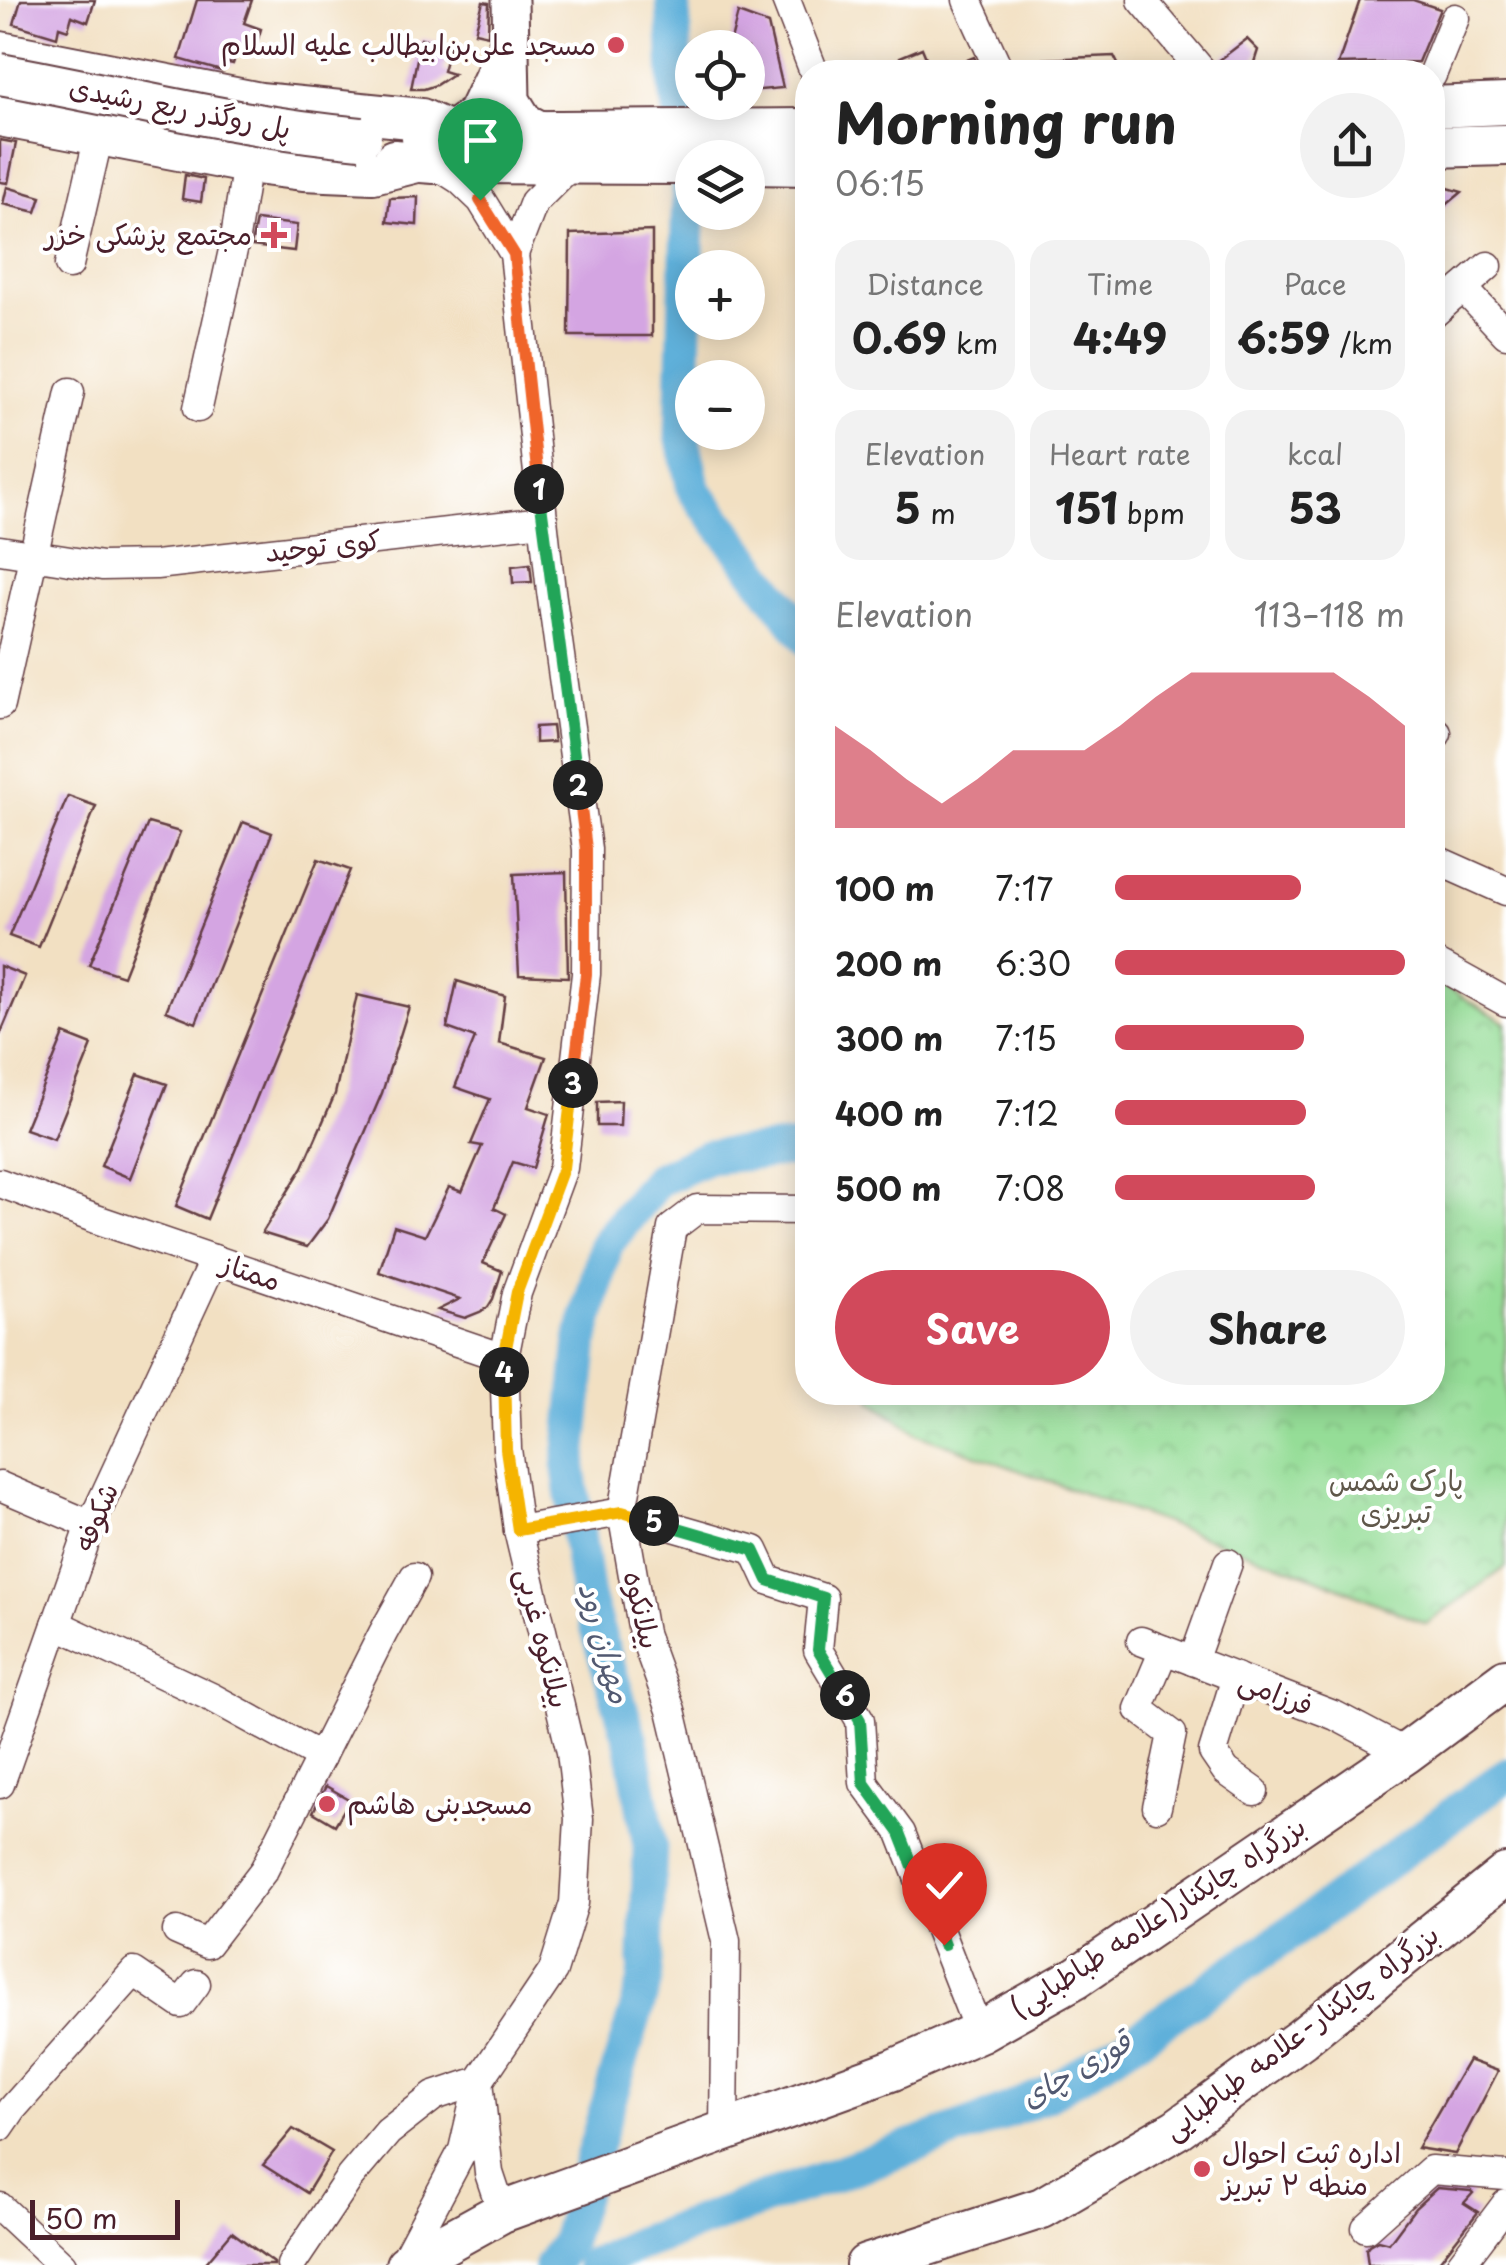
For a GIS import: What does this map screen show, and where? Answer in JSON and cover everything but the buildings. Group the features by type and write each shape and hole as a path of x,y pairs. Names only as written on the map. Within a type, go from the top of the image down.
{"highway":[{"path":"0,52 260,103 420,119 434,152"},
{"path":"47,61 29,70 18,86 17,119 248,163 373,173 434,152 544,131 635,147 675,159"},
{"name":"پل روگذر ربع رشیدی","path":"0,74 360,148"},
{"name":"پل روگذر ربع رشیدی","path":"0,95 276,148 360,148"},
{"path":"1445,106 1506,104"},
{"path":"360,148 572,164 635,147 728,130 795,129"},
{"path":"1445,147 1506,145"},
{"path":"765,164 795,164"},
{"name":"بزرگراه چایکنار(علامه طباطبایی)","path":"502,2212 893,2070 979,2032 1077,1977 1406,1753 1506,1679"},
{"name":"بزرگراه چایکنار-علامه طباطبایی","path":"866,2265 1042,2208 1177,2129 1302,2038 1503,1879"},
{"path":"404,2265 502,2212"}],"main road":[{"path":"510,0 512,100 525,120 544,131"},
{"path":"434,152 475,114 509,40"}],"street":[{"path":"786,0 809,60"},
{"path":"967,0 994,60"},
{"path":"1142,0 1192,60"},
{"path":"1438,60 1455,18"},
{"path":"68,265 99,136"},
{"name":"بیلانکوه غربی","path":"404,2265 462,2150 480,2081 553,1971 574,1903 579,1819 571,1752 518,1530 506,1449 504,1358 517,1292 563,1168 586,974 586,849 542,521 514,254 480,200 434,152"},
{"path":"198,408 248,163"},
{"name":"بیلانکوه غربی","path":"514,254 534,202 572,164"},
{"path":"1445,304 1488,266"},
{"path":"1463,288 1506,334"},
{"path":"0,705 70,392"},
{"name":"کوی توحید","path":"0,550 102,566 156,565 542,521"},
{"path":"1445,864 1506,891"},
{"path":"1445,968 1506,1002"},
{"name":"ممتاز","path":"0,1183 504,1358"},
{"name":"بیلانکوه","path":"724,2130 726,1942 671,1710 643,1632 622,1512 672,1228 698,1209 795,1210"},
{"name":"شکوفه","path":"0,1784 91,1525 214,1259"},
{"path":"0,1486 91,1525"},
{"path":"518,1530 622,1512 754,1550 768,1580 823,1598 818,1650 860,1720 864,1783 900,1833 979,2032"},
{"path":"1192,1661 1228,1563"},
{"path":"177,1931 207,1944 264,1870 414,1577"},
{"path":"56,1624 212,1698 321,1757"},
{"name":"فرزامی","path":"1156,1808 1172,1734 1139,1708 1152,1646 1336,1716 1406,1753"},
{"path":"1236,1677 1213,1752 1226,1772 1254,1791"},
{"path":"4,2112 134,1972 182,2004 196,1984"},
{"path":"291,2265 350,2178 388,2132 434,2096 480,2081 489,2173 502,2212"},
{"path":"1366,2228 1431,2170 1506,2176"},
{"path":"1460,2265 1506,2204"},
{"path":"0,2207 62,2265"}],"green space":[{"name":"پارک شمس تبریزی","path":"1445,986 1506,1023 1506,1567 1426,1624 1315,1577 918,1434 878,1405 1445,1405"}],"waterway":[{"name":"مهران رود","path":"673,0 676,88 689,186 682,435 694,490 795,623"},
{"name":"مهران رود","path":"551,2265 566,2244 645,1981 650,1846 631,1741 587,1597 569,1469 582,1340 606,1244 657,1180 708,1157 795,1149"},
{"name":"قوری چای","path":"593,2265 638,2244 979,2123 1047,2094 1138,2038 1303,1924 1506,1775"}],"place":[{"name":"مسجد علی‌بن‌ابیطالب علیه السلام","path":"616,45"},
{"name":"مجتمع پزشکی خزر","path":"274,235"},
{"name":"مسجدبنی هاشم","path":"327,1804"},
{"name":"اداره ثبت احوال منطه ۲ تبریز","path":"1202,2169"}],"route":[{"path":"480,200 514,254 551,591 586,849 586,974 563,1168 517,1292 504,1358 506,1449 518,1530 622,1512 754,1550 768,1580 823,1598 818,1650 860,1720 864,1783 900,1833 944,1945"}]}
